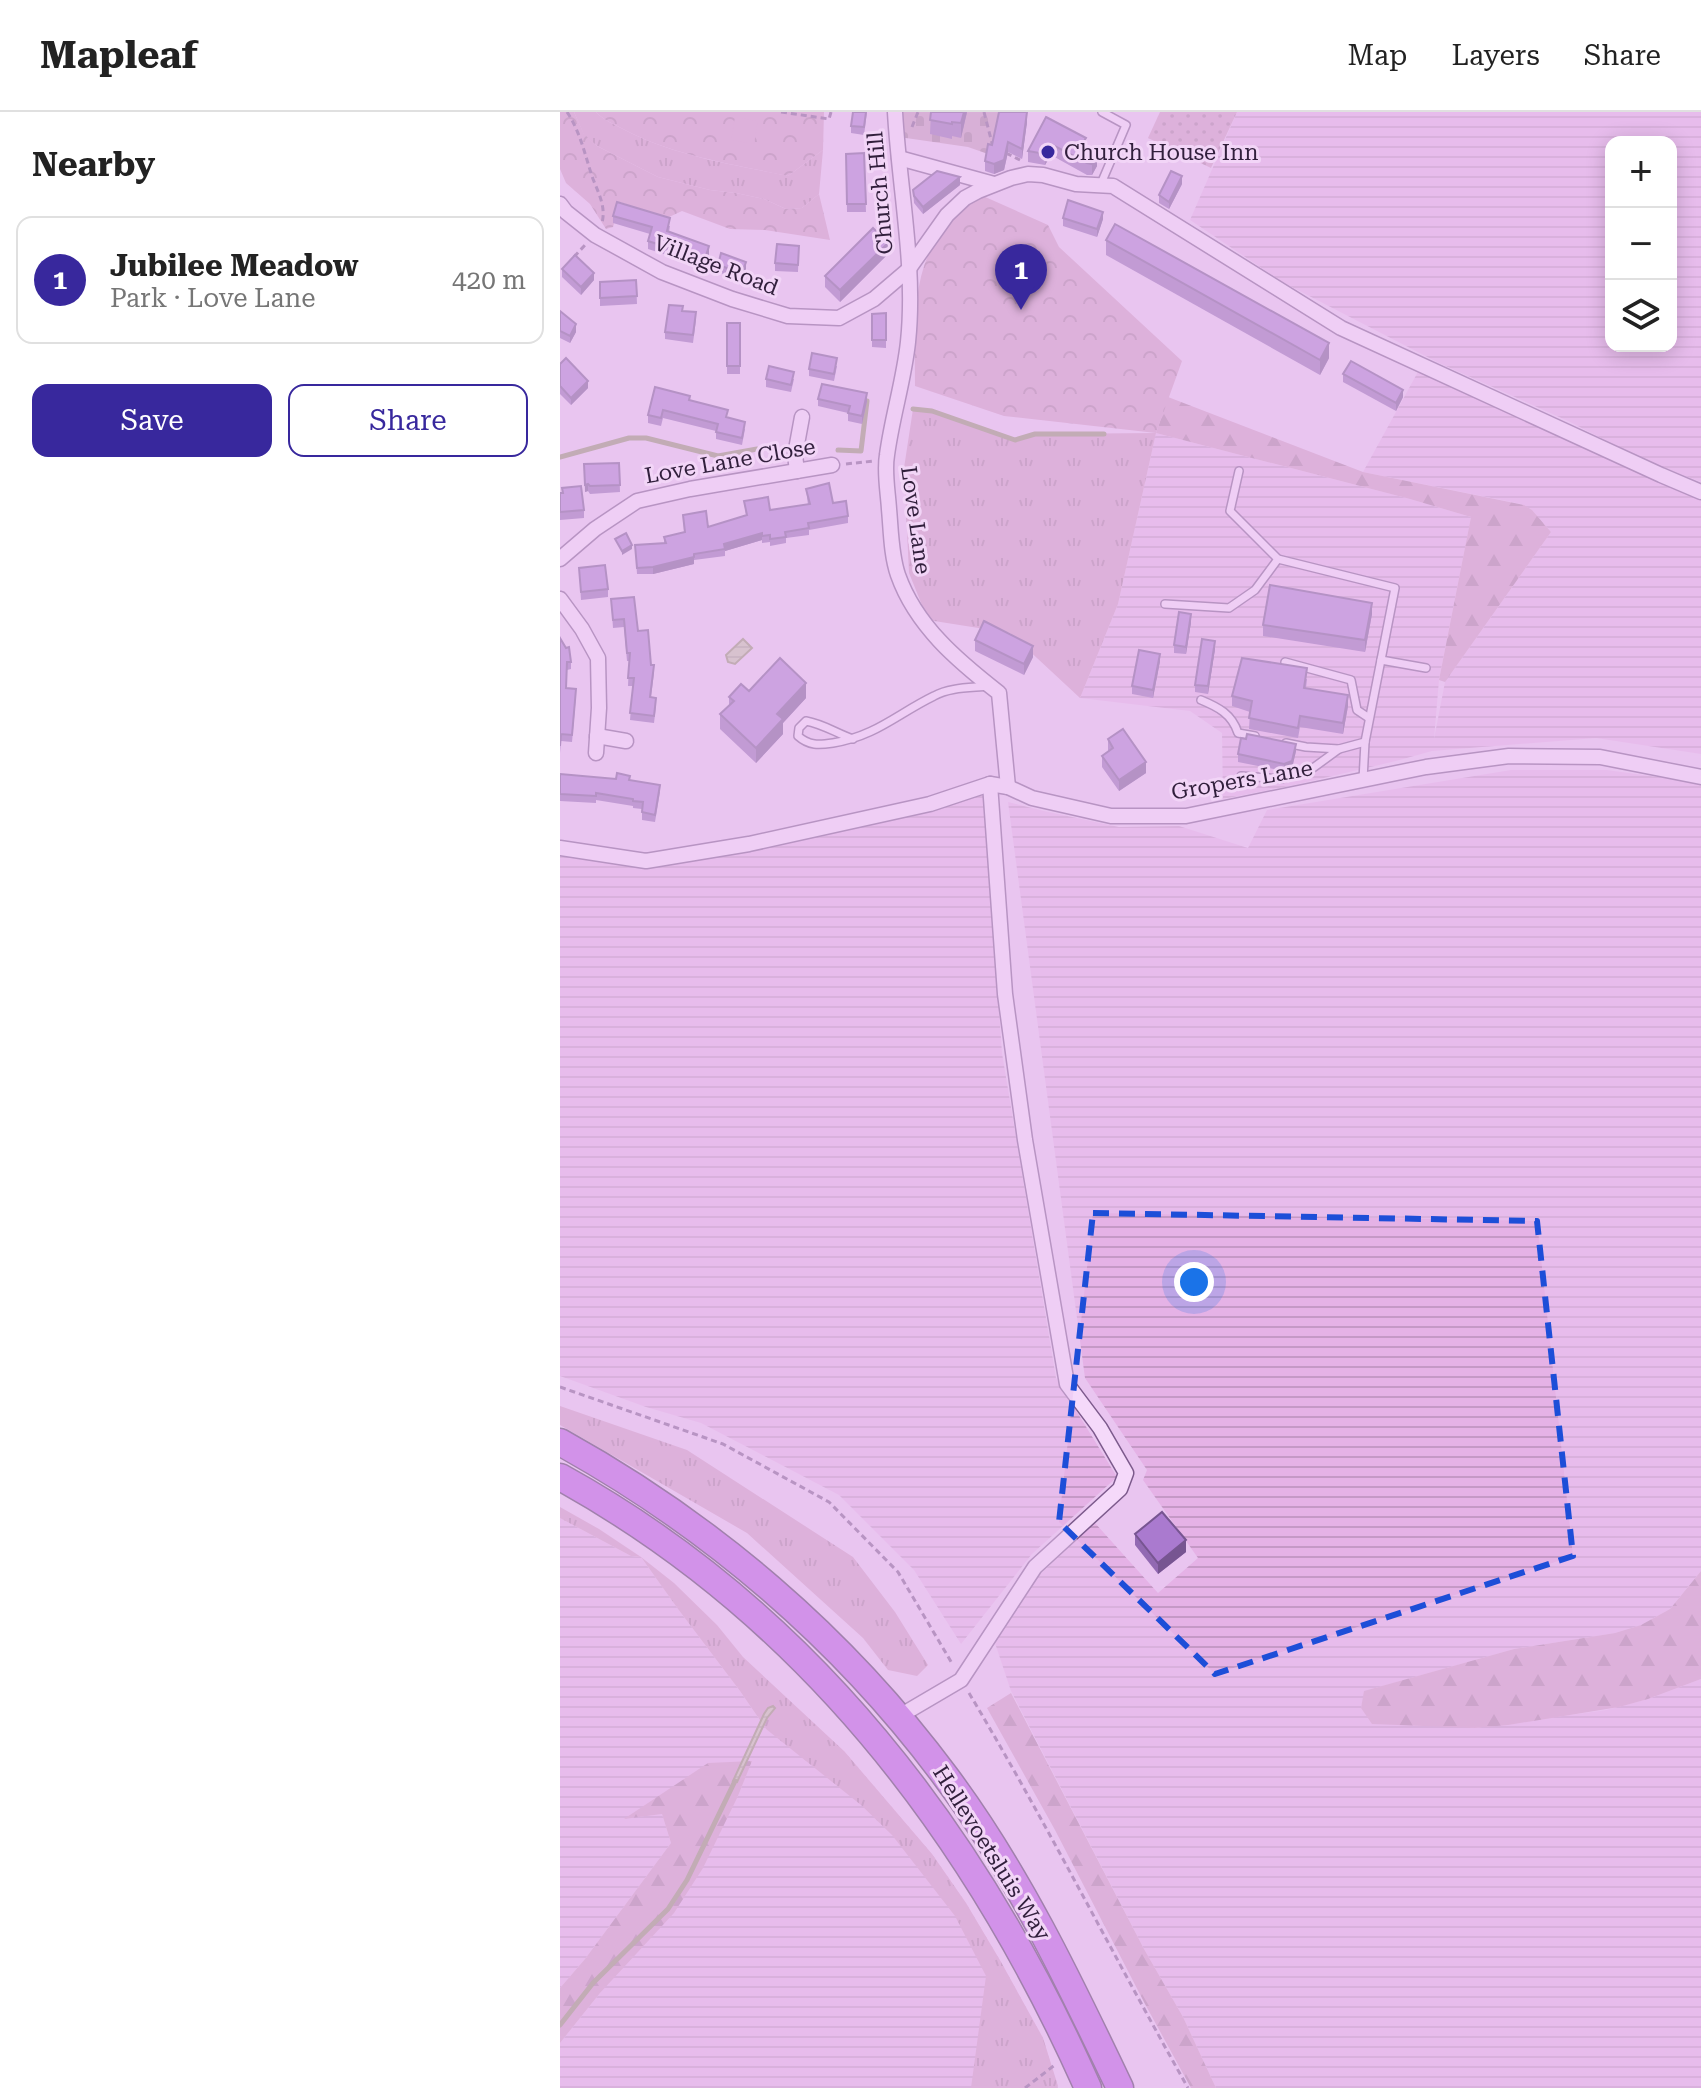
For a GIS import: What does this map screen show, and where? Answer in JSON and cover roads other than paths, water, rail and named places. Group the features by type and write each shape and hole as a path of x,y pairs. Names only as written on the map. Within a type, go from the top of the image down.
{"highway":[{"name":"Hellevoetsluis Way","path":"560,1442 660,1502 769,1586 854,1668 898,1717 946,1777 1003,1863 1049,1943 1120,2088"},
{"name":"Hellevoetsluis Way","path":"560,1477 667,1545 715,1582 802,1659 875,1737 932,1810 988,1897 1019,1950 1088,2088"}],"street":[{"name":"Church Hill","path":"895,112 908,270"},
{"path":"899,158 994,184 1036,174 1076,184 1113,186 1341,328 1701,492"},
{"name":"Village Road","path":"560,204 595,235 662,272 732,299 788,316 839,318 874,299 908,270 947,215 965,198 994,184"},
{"name":"Love Lane","path":"908,270 908,342 886,459 897,572 926,626 944,647 991,686"},
{"path":"797,471 795,455 802,417"},
{"name":"Love Lane Close","path":"560,559 595,529 637,501 832,465"},
{"path":"560,599 598,658 596,753"},
{"path":"991,686 999,693 1008,787"},
{"path":"597,736 626,741"},
{"name":"Gropers Lane","path":"560,848 646,861 749,844 930,804 990,784 1008,787 1032,798 1111,816 1186,816 1426,767 1509,756 1600,757 1701,777"},
{"path":"898,1717 961,1680 1035,1567 1120,1489 1126,1473 1100,1428 1067,1384 1029,1170 1005,994 990,784"}],"lane":[{"path":"1100,186 1126,125 1102,112"},
{"path":"1239,471 1230,511 1278,559 1395,588 1369,718 1363,780"},
{"path":"1165,604 1229,608 1255,590 1278,559"},
{"path":"1381,660 1426,668"},
{"path":"1285,662 1351,680 1357,710 1369,718"},
{"path":"853,739 826,726 806,721 799,728 798,736 815,745 853,739 872,732 934,695 949,690 991,686"},
{"path":"1201,700 1219,708 1234,721 1238,733 1265,739"},
{"path":"1278,741 1339,749 1365,742"},
{"path":"1241,776 1281,779 1313,768 1339,749"}],"waterway":[{"path":"838,450 861,451 867,401"},
{"path":"913,409 932,411 1015,440 1035,434 1104,434"},
{"path":"560,457 629,438 646,438 718,456 757,449"},
{"path":"560,2025 593,1983 668,1909 687,1880 735,1781"}],"place":[{"name":"Church House Inn","path":"1048,152"},
{"name":"Jubilee Meadow","path":"1021,310"}]}
